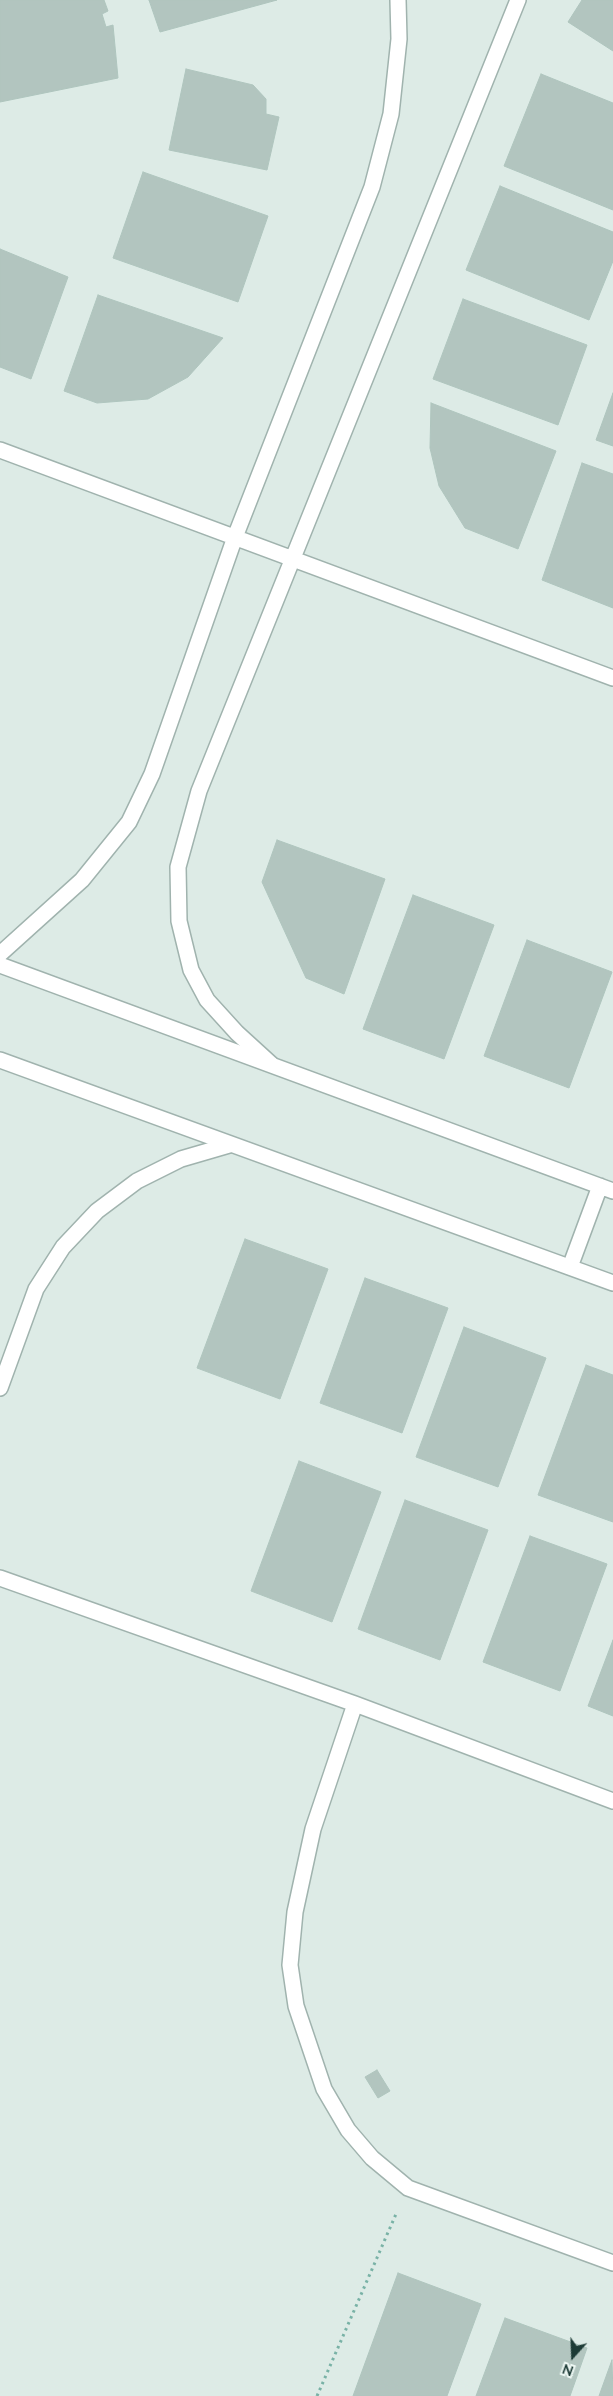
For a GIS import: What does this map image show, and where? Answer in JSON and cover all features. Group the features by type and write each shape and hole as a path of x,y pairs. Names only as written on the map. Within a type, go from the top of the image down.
{"street":[{"path":"0,954 82,880 129,822 152,774 235,537 372,186 391,114 399,39 398,0"},
{"path":"272,1065 237,1033 207,1000 190,970 179,920 178,867 200,791 518,0"},
{"path":"0,450 613,678"},
{"path":"0,965 606,1188 570,1267"},
{"path":"0,1060 613,1283"},
{"path":"0,1388 36,1289 63,1247 97,1211 137,1181 181,1159 230,1145"},
{"path":"0,1578 355,1704 613,1802"},
{"path":"355,1704 313,1829 295,1912 290,1965 296,2006 324,2089 348,2130 372,2158 408,2188 613,2263"}],"path":[{"path":"317,2396 408,2188"}],"building":[{"path":"0,0 104,0 108,11 102,14 106,27 113,25 118,78 0,102"},
{"path":"149,0 277,0 160,32"},
{"path":"582,0 613,0 613,51 568,22"},
{"path":"186,69 253,85 266,99 266,114 279,117 267,170 169,150"},
{"path":"541,74 613,103 613,210 504,166"},
{"path":"143,172 268,216 238,302 113,258"},
{"path":"500,186 613,232 613,261 589,320 466,270"},
{"path":"0,249 68,277 31,379 0,367"},
{"path":"98,295 223,338 188,377 148,399 97,403 64,391"},
{"path":"463,299 587,345 558,425 433,379"},
{"path":"613,393 613,446 596,440"},
{"path":"431,403 556,451 518,549 465,528 439,486 430,448"},
{"path":"582,463 613,474 613,608 542,580"},
{"path":"277,840 385,879 344,994 306,978 262,882"},
{"path":"413,895 494,925 444,1059 363,1029"},
{"path":"527,940 612,972 569,1088 484,1056"},
{"path":"245,1239 328,1269 280,1399 197,1368"},
{"path":"365,1278 448,1308 402,1433 320,1403"},
{"path":"464,1327 546,1358 498,1487 416,1457"},
{"path":"586,1365 613,1375 613,1522 538,1495"},
{"path":"299,1461 381,1492 332,1622 251,1591"},
{"path":"405,1500 488,1530 440,1660 358,1629"},
{"path":"530,1536 607,1564 560,1691 483,1662"},
{"path":"613,1640 613,1716 588,1706"},
{"path":"377,2070 390,2091 378,2098 365,2077"},
{"path":"398,2273 481,2304 447,2396 353,2396"},
{"path":"505,2318 587,2348 570,2396 476,2396"},
{"path":"612,2360 613,2396 599,2396"}]}
